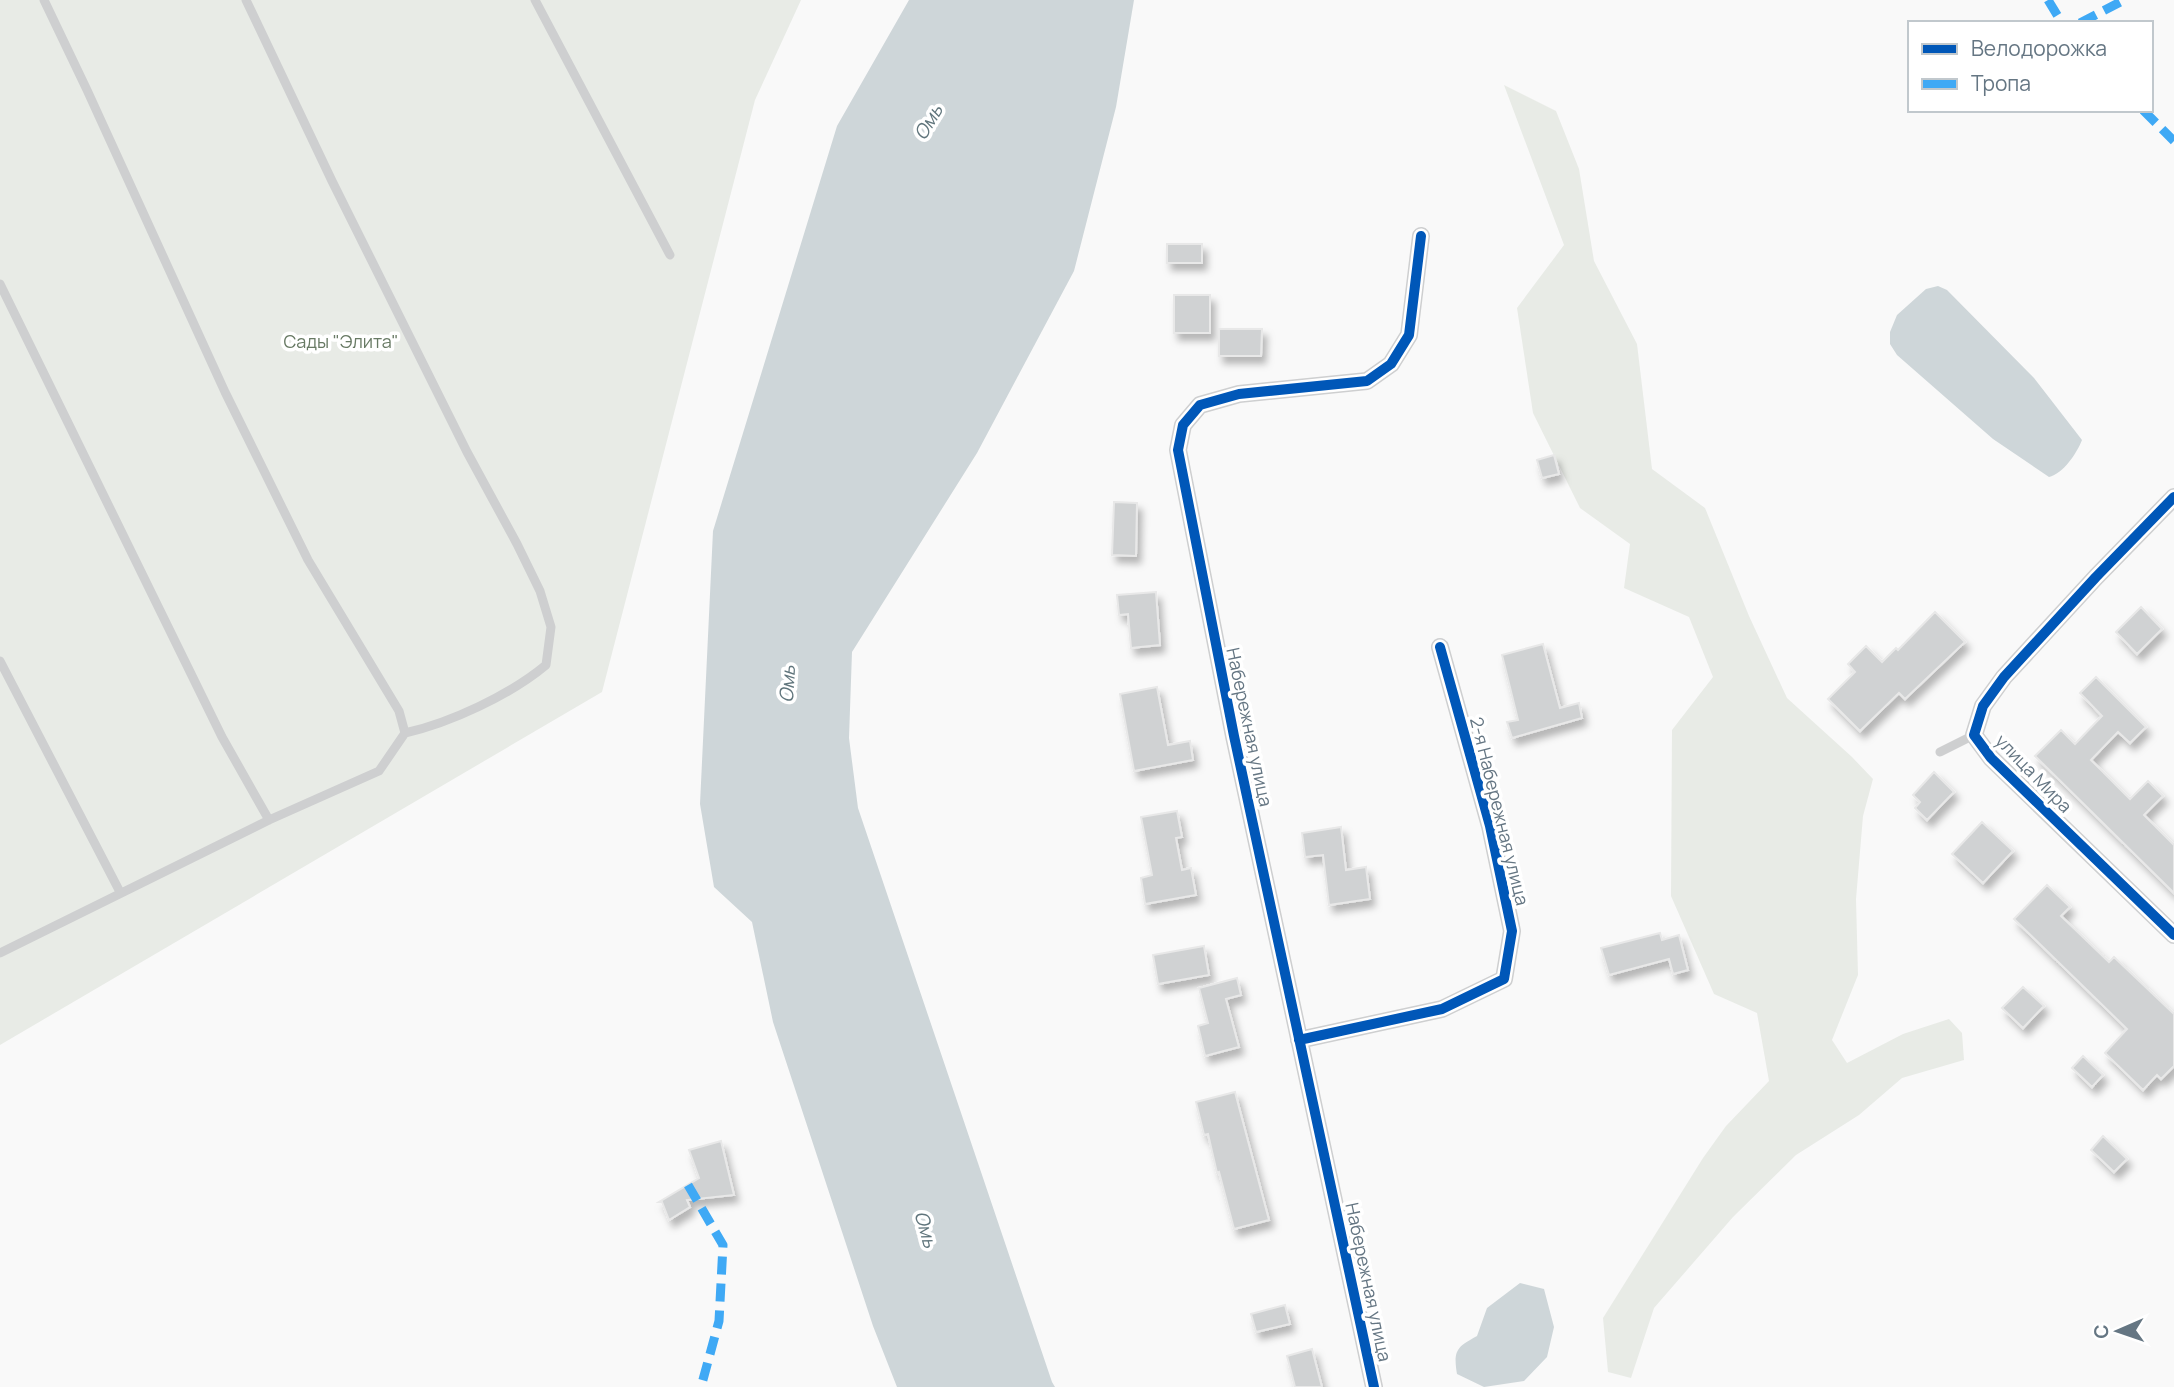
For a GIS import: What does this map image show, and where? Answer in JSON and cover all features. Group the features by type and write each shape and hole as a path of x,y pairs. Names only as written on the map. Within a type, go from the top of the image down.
{"street":[{"name":"Набережная улица","path":"1374,1387 1234,736 1178,450 1183,425 1200,405 1239,394 1367,381 1391,364 1409,335 1422,236"},
{"name":"улица Мира","path":"2174,497 2004,677 1983,706 1974,735 1991,758 2174,935"},
{"name":"2-я Набережная улица","path":"1299,1040 1442,1009 1504,979 1512,931 1490,826 1440,647"}],"lane":[{"path":"44,0 225,392 309,560 398,711 405,733"},
{"path":"0,953 269,820 379,771 405,733 425,729 489,701 526,681 546,665 551,627 535,579 460,440 246,0"},
{"path":"536,0 670,255"},
{"path":"0,284 222,737 269,820"},
{"path":"0,661 120,892"},
{"name":"улица Мира","path":"1940,752 1974,735"}],"green space":[{"name":"Сады \"Элита\"","path":"0,0 801,0 755,100 602,692 0,1045"},
{"path":"1504,85 1556,111 1579,169 1594,261 1637,344 1652,469 1705,508 1749,616 1787,698 1873,779 1863,816 1856,899 1858,975 1832,1040 1847,1063 1903,1034 1949,1019 1962,1033 1964,1060 1902,1078 1859,1115 1796,1155 1733,1217 1654,1308 1631,1378 1608,1372 1603,1318 1703,1158 1726,1126 1769,1081 1757,1013 1714,994 1671,896 1672,730 1713,677 1689,617 1624,588 1630,544 1580,508 1533,413 1517,308 1564,245"}],"water":[{"name":"Омь","path":"909,0 1134,0 1116,107 1074,271 977,453 852,652 849,738 858,808 1055,1387 897,1387 873,1326 773,1022 752,922 714,887 700,804 713,531 837,126"},
{"path":"1938,286 1947,290 2034,378 2082,440 2077,451 2059,472 2049,477 1993,439 1897,355 1890,344 1890,332 1897,315 1926,289"},
{"path":"1520,1283 1544,1289 1554,1327 1547,1357 1524,1381 1484,1387 1457,1374 1456,1354 1465,1343 1477,1336 1487,1308"}],"building":[{"path":"1167,244 1202,244 1202,263 1167,263"},
{"path":"1174,295 1210,295 1210,333 1174,333"},
{"path":"1219,329 1262,329 1261,356 1219,356"},
{"path":"1554,455 1559,474 1542,478 1537,460"},
{"path":"1114,502 1137,503 1136,556 1112,555"},
{"path":"1156,592 1160,645 1131,648 1128,614 1119,615 1117,595"},
{"path":"2141,607 2162,629 2137,654 2116,632"},
{"path":"1935,612 1965,642 1905,699 1899,693 1860,731 1828,699 1855,672 1848,664 1866,646 1882,662 1896,648 1898,650"},
{"path":"1543,644 1560,708 1579,703 1582,718 1512,738 1507,722 1518,720 1502,655"},
{"path":"2096,677 2146,727 2130,743 2118,732 2091,760 2130,799 2148,781 2163,796 2144,815 2174,845 2174,893 2035,756 2061,730 2075,744 2102,716 2080,693"},
{"path":"1157,687 1168,745 1190,741 1193,760 1134,771 1120,694"},
{"path":"1934,772 1954,792 1927,820 1915,808 1920,802 1913,795"},
{"path":"1177,811 1182,837 1176,838 1182,870 1191,868 1196,895 1145,904 1141,878 1152,875 1141,817"},
{"path":"1982,822 2013,851 1983,883 1952,854"},
{"path":"1341,827 1346,870 1366,867 1370,899 1329,905 1323,855 1305,857 1302,833"},
{"path":"2047,885 2070,907 2061,916 2109,962 2114,957 2174,1014 2174,1066 2161,1079 2157,1075 2143,1090 2105,1053 2127,1029 2014,919"},
{"path":"1660,933 1662,940 1679,935 1688,970 1673,974 1669,959 1609,975 1601,948"},
{"path":"1204,946 1209,975 1158,984 1153,955"},
{"path":"1237,978 1241,995 1226,999 1239,1047 1205,1056 1198,1026 1208,1023 1199,988"},
{"path":"2023,987 2044,1006 2023,1028 2002,1008"},
{"path":"2083,1056 2103,1075 2092,1087 2072,1068"},
{"path":"1235,1092 1269,1220 1234,1229 1208,1134 1204,1135 1196,1102"},
{"path":"2103,1136 2127,1159 2114,1172 2091,1150"},
{"path":"721,1141 734,1195 687,1200 690,1207 669,1220 662,1202 659,1202 699,1178 689,1150"},
{"path":"1285,1305 1290,1324 1256,1332 1251,1314"},
{"path":"1312,1349 1322,1387 1295,1387 1287,1356"}],"marked path":[{"path":"2048,0 2061,21"},
{"path":"2084,21 2124,0"},
{"path":"2145,112 2174,141"},
{"path":"688,1185 723,1245 719,1321 701,1387"}],"cycle path":[{"path":"1374,1387 1234,736 1178,450 1183,425 1200,405 1239,394 1367,381 1391,364 1409,335 1421,236"},
{"path":"2174,497 2004,677 1983,706 1974,735 1991,758 2174,935"},
{"path":"1299,1040 1442,1009 1504,979 1512,931 1490,826 1440,647"}]}
